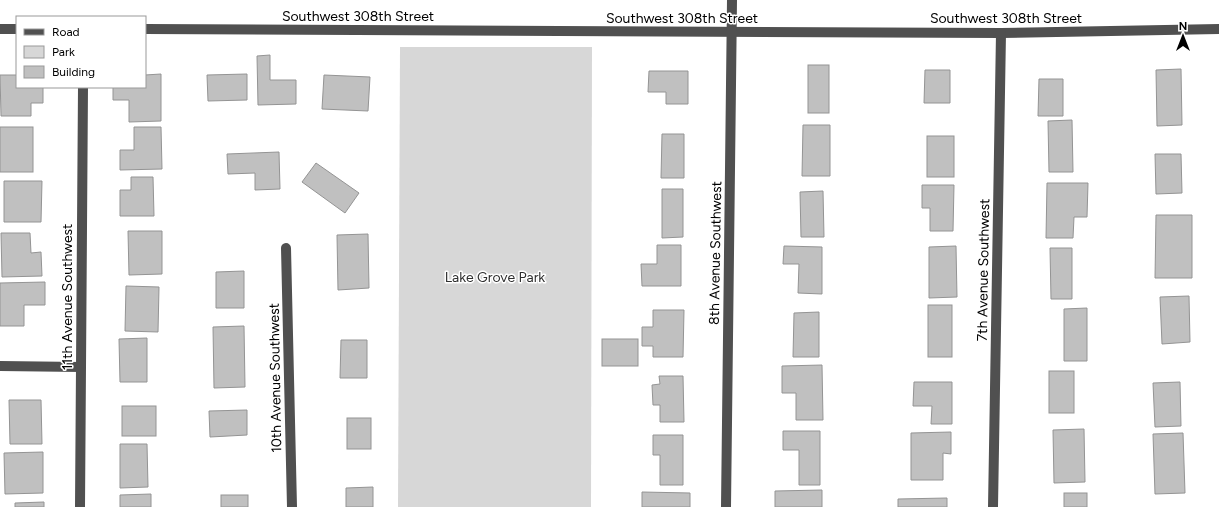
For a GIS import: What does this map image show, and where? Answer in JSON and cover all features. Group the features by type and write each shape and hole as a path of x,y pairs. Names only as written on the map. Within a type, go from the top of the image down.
{"street":[{"name":"8th Avenue Southwest","path":"726,507 732,0"},
{"path":"0,29 16,29"},
{"name":"Southwest 308th Street","path":"146,29 1001,33 1219,29"},
{"name":"7th Avenue Southwest","path":"993,507 1001,33"},
{"name":"11th Avenue Southwest","path":"80,507 83,88"},
{"name":"10th Avenue Southwest","path":"286,248 292,507"},
{"path":"0,366 81,367"}],"green space":[{"name":"Lake Grove Park","path":"400,47 592,47 591,507 398,507"}],"building":[{"path":"270,55 270,80 296,80 296,104 258,105 257,56"},
{"path":"808,65 829,65 829,113 808,113"},
{"path":"1181,69 1182,125 1157,126 1156,70"},
{"path":"925,70 950,70 950,103 924,103"},
{"path":"649,71 688,71 688,104 666,104 666,92 648,92"},
{"path":"161,74 161,121 129,122 129,100 113,100 113,88 146,88 146,75"},
{"path":"247,74 247,100 208,101 207,75"},
{"path":"0,75 16,75 16,88 43,88 43,103 31,103 31,116 1,116"},
{"path":"324,75 370,77 368,111 322,109"},
{"path":"1039,79 1063,79 1063,116 1038,116"},
{"path":"1072,120 1073,172 1049,172 1048,121"},
{"path":"803,125 830,125 830,176 802,176"},
{"path":"0,127 33,127 33,172 0,172"},
{"path":"134,127 161,127 162,169 120,170 120,150 134,150"},
{"path":"662,134 684,134 684,178 661,178"},
{"path":"927,136 954,136 954,177 927,177"},
{"path":"279,152 280,189 255,190 255,173 228,174 227,154"},
{"path":"1155,154 1181,154 1182,193 1156,194"},
{"path":"316,163 359,193 345,213 302,182"},
{"path":"131,177 153,177 154,216 120,216 120,190 131,190"},
{"path":"4,181 42,181 41,222 4,222"},
{"path":"1047,183 1088,183 1087,217 1074,217 1073,238 1046,238"},
{"path":"922,185 954,185 953,231 930,231 930,208 922,208"},
{"path":"662,189 683,189 683,237 662,238"},
{"path":"823,191 824,237 801,237 800,192"},
{"path":"1156,215 1192,215 1192,278 1155,278"},
{"path":"128,231 162,231 162,274 129,275"},
{"path":"1,233 30,233 31,253 41,252 42,276 2,277"},
{"path":"368,234 369,288 338,290 337,235"},
{"path":"657,245 681,245 681,286 642,286 641,264 657,264"},
{"path":"784,246 822,247 822,294 798,293 799,264 783,264"},
{"path":"956,246 957,297 929,298 929,247"},
{"path":"1050,248 1072,248 1072,299 1051,299"},
{"path":"244,271 244,308 216,308 216,272"},
{"path":"45,282 45,305 24,305 24,326 0,326 0,283"},
{"path":"126,286 159,287 158,332 125,331"},
{"path":"1189,296 1190,342 1162,344 1160,297"},
{"path":"928,305 952,305 952,357 928,357"},
{"path":"1087,308 1087,361 1064,361 1064,309"},
{"path":"653,310 684,310 683,357 653,357 653,346 642,346 642,327 653,327"},
{"path":"819,312 819,357 793,357 794,313"},
{"path":"244,326 245,387 214,388 213,327"},
{"path":"147,338 147,382 120,382 119,339"},
{"path":"602,339 638,339 638,366 602,366"},
{"path":"341,340 367,340 367,378 340,378"},
{"path":"822,365 823,420 796,420 796,393 782,393 782,366"},
{"path":"1049,371 1074,371 1074,413 1049,413"},
{"path":"659,376 683,376 684,422 660,422 660,405 653,405 652,385 660,384"},
{"path":"914,382 952,382 952,424 931,424 932,406 913,406"},
{"path":"1180,382 1181,426 1155,427 1153,383"},
{"path":"9,400 41,400 42,444 10,444"},
{"path":"122,406 156,406 156,436 122,436"},
{"path":"247,410 247,435 210,437 209,411"},
{"path":"347,418 371,418 371,449 347,449"},
{"path":"1084,429 1085,482 1054,483 1053,430"},
{"path":"783,431 820,431 820,485 799,485 799,450 783,450"},
{"path":"951,432 951,454 943,453 943,480 911,480 911,433"},
{"path":"1183,433 1185,493 1155,494 1153,434"},
{"path":"653,435 683,435 683,485 660,485 660,455 653,455"},
{"path":"120,444 147,444 148,487 120,488"},
{"path":"43,452 43,493 5,494 4,453"},
{"path":"373,487 373,507 346,507 346,488"},
{"path":"822,490 822,507 775,507 775,491"},
{"path":"642,492 690,493 690,507 642,507"},
{"path":"1064,493 1087,493 1087,507 1064,507"},
{"path":"151,494 151,507 120,507 120,495"},
{"path":"221,495 248,495 248,507 221,507"},
{"path":"947,498 947,507 898,507 898,499"},
{"path":"44,502 44,507 15,507 15,503"}]}
